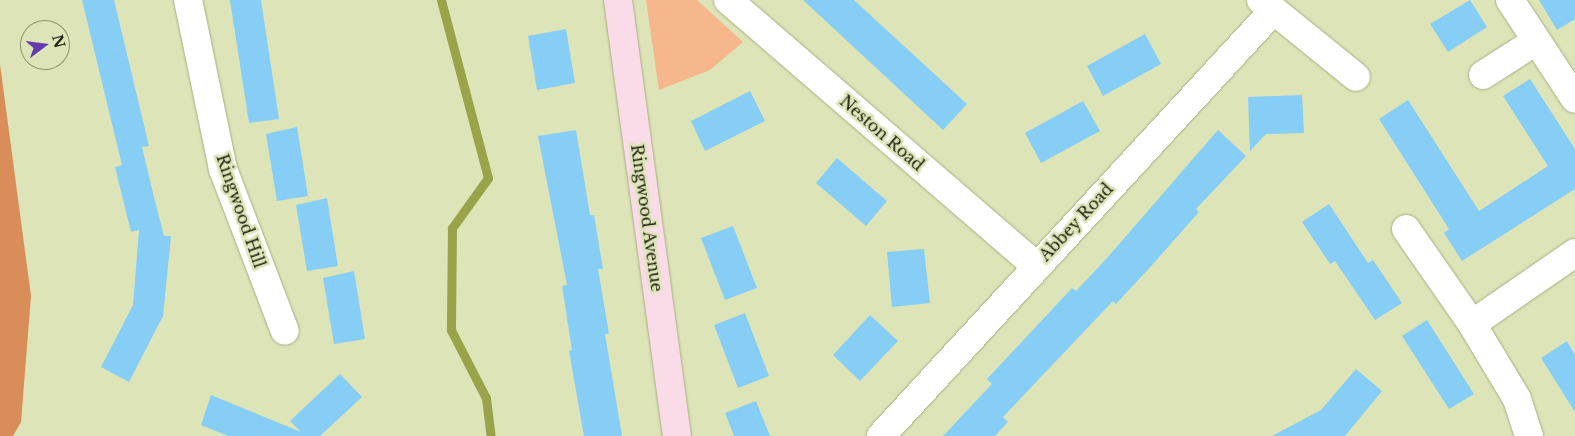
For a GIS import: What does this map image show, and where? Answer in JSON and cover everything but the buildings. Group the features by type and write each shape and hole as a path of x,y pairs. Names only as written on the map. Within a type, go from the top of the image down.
{"street":[{"name":"Ringwood Hill","path":"188,0 223,169 285,331"},
{"name":"Ringwood Avenue","path":"618,0 677,436"},
{"name":"Neston Road","path":"728,0 1036,266"},
{"path":"1510,0 1575,99"},
{"name":"Abbey Road","path":"881,436 1036,266 1267,5"},
{"path":"1267,5 1356,77"},
{"path":"1482,75 1536,41"},
{"path":"1406,230 1472,324 1517,400 1529,436"},
{"path":"1472,324 1575,253"}],"shaded area":[{"path":"646,0 697,0 743,42 710,70 659,90"},
{"path":"0,64 31,296 21,422 13,436 0,436"}],"waterway":[{"path":"441,0 488,178 452,228 451,330 486,398 491,436"}]}
